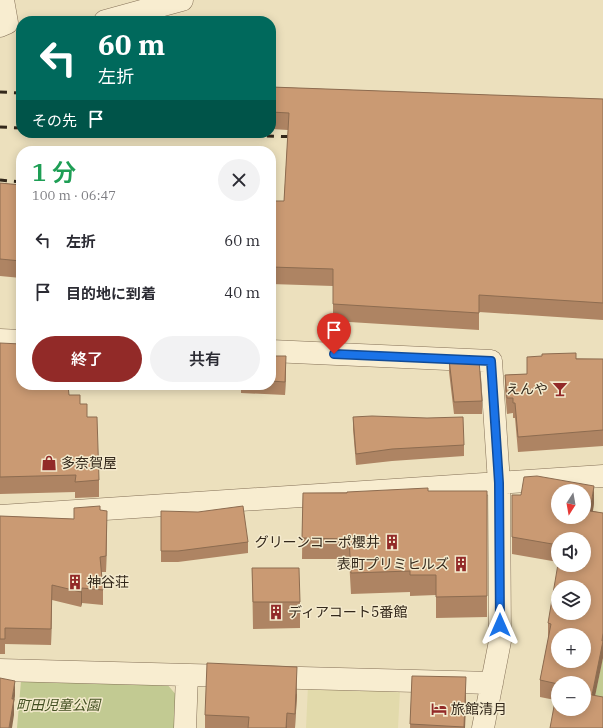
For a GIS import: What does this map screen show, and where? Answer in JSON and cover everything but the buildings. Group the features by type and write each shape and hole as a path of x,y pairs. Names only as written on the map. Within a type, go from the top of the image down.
{"street":[{"path":"0,26 8,23 3,0"},
{"path":"123,16 182,0"},
{"path":"0,340 16,340"},
{"path":"276,351 491,361 499,483 500,641 483,728"},
{"path":"0,516 603,476"},
{"path":"0,670 492,683"},
{"path":"185,728 187,675"}],"shaded area":[{"path":"308,685 400,690 398,728 306,728"}],"green space":[{"path":"603,657 603,713 592,711"},
{"name":"町田児童公園","path":"21,681 166,683 178,697 177,728 17,728"}],"railway":[{"path":"0,92 16,93"},
{"path":"0,127 16,128"},
{"path":"276,136 299,137"},
{"path":"0,180 16,182"}],"place":[{"name":"えんや","path":"560,389"},
{"name":"多奈賀屋","path":"49,463"},
{"name":"グリーンコーポ櫻井","path":"392,542"},
{"name":"表町プリミヒルズ","path":"461,564"},
{"name":"神谷荘","path":"75,582"},
{"name":"ディアコート5番館","path":"276,612"},
{"name":"旅館清月","path":"439,709"}],"route":[{"path":"334,354 491,361 499,483 500,625"}]}
